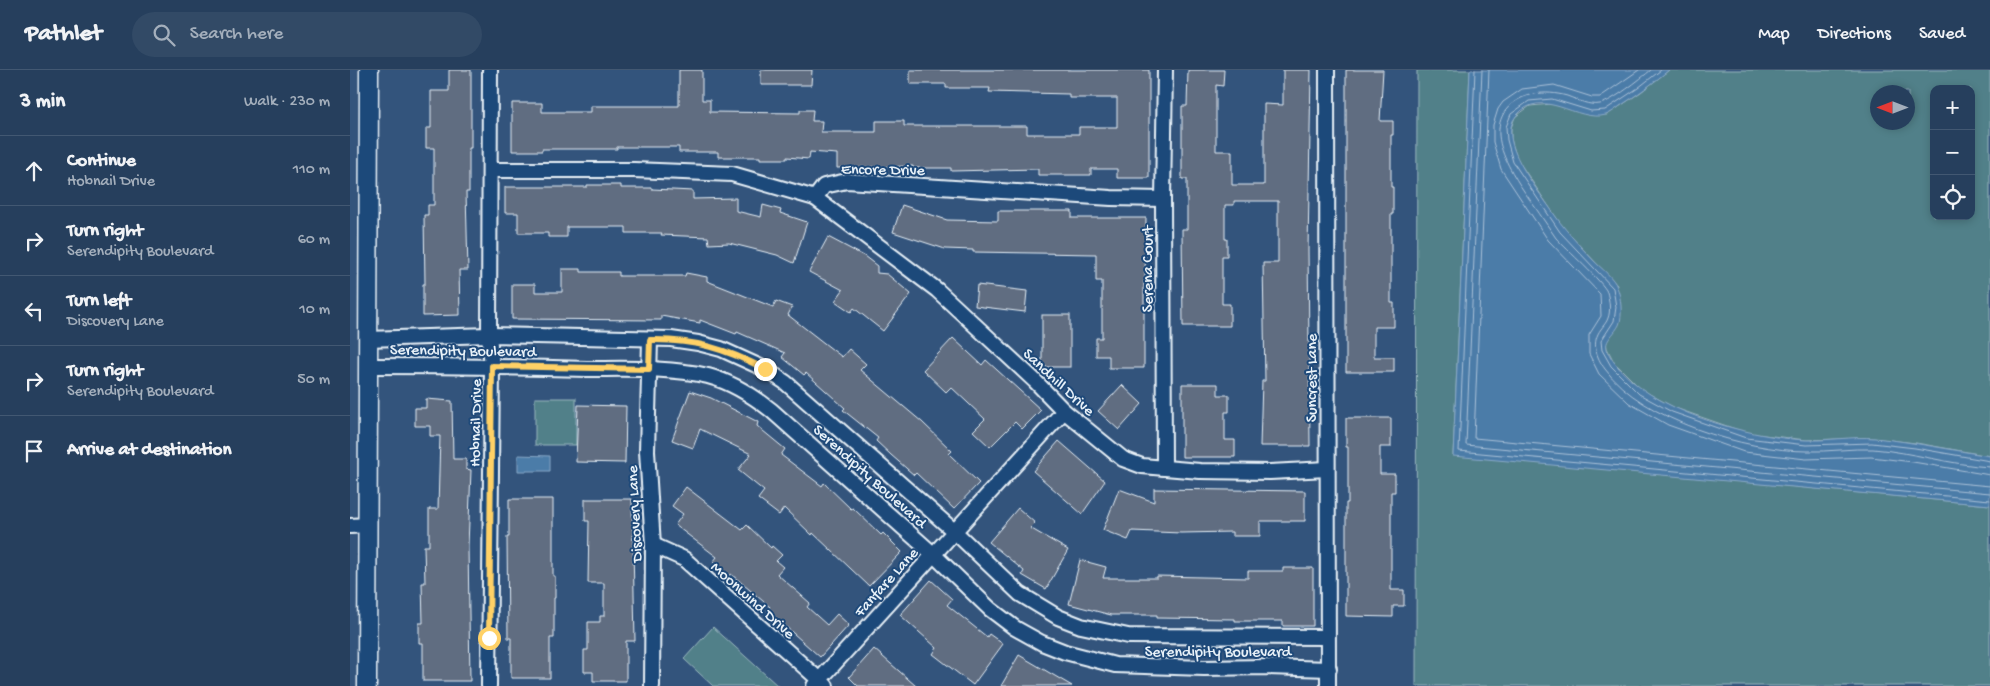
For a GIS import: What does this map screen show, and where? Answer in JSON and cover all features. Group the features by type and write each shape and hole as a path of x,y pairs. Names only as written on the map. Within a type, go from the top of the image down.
{"street":[{"path":"367,686 359,525 367,366 369,70"},
{"name":"Hobnail Drive","path":"489,686 492,366 489,336 490,70"},
{"name":"Serena Court","path":"1164,468 1163,199 1165,70"},
{"name":"Suncrest Lane","path":"1327,70 1328,686"},
{"path":"491,170 634,170 732,174 815,198"},
{"name":"Encore Drive","path":"815,198 824,186 846,181 1111,198 1163,199"},
{"name":"Sandhill Drive","path":"815,198 936,290 1035,381 1064,411 1123,459 1142,466 1200,471 1270,472 1327,469"},
{"name":"Serendipity Boulevard","path":"367,339 489,336 671,339 721,349 765,369 785,382 831,420 954,531 1020,594 1058,617 1081,626 1128,636 1327,637"},
{"name":"Discovery Lane","path":"650,340 647,452 653,545 652,686"},
{"name":"Serendipity Boulevard","path":"367,366 649,369 710,376 755,398 771,410 933,554 990,608 1015,628 1042,643 1114,665 1139,667 1328,669"},
{"name":"Fanfare Lane","path":"820,684 933,554 994,490 1064,411"},
{"name":"Moonwind Drive","path":"653,545 684,559 820,684"}],"green space":[{"path":"1417,70 1470,70 1453,455 1990,505 1990,686 1416,686"},
{"path":"1669,70 1990,70 1990,456 1916,443 1872,438 1806,440 1747,433 1675,408 1642,390 1614,362 1607,348 1606,341 1610,335 1617,285 1564,229 1517,159 1511,139 1511,128 1515,117 1530,106 1552,104 1607,115"},
{"path":"535,398 576,398 576,445 535,445"},
{"path":"713,627 778,686 713,686 684,659"}],"water":[{"path":"1470,70 1669,70 1606,115 1595,116 1548,104 1537,104 1526,107 1516,116 1511,126 1511,138 1515,151 1528,177 1565,229 1615,284 1620,301 1621,317 1619,325 1608,342 1607,350 1614,362 1630,379 1651,394 1675,407 1729,427 1756,433 1805,440 1875,438 1990,456 1990,505 1453,456"},
{"path":"518,455 550,456 550,471 518,471"}],"building":[{"path":"449,70 471,70 471,148 469,148 469,192 466,192 468,270 459,270 460,315 423,316 423,284 425,284 424,215 428,215 428,205 434,205 434,148 426,148 426,128 431,128 431,91 449,91"},
{"path":"679,70 702,70 702,100 710,100 710,112 800,113 800,110 813,110 812,121 822,121 821,132 876,132 876,121 904,121 904,126 1027,126 1027,134 1079,134 1079,127 1117,127 1117,98 1069,98 1069,94 989,92 990,88 946,88 946,84 910,84 910,70 1149,70 1149,178 1117,178 1117,169 1091,169 1091,175 1038,175 1038,169 951,171 951,168 913,168 913,166 837,168 837,154 810,152 809,159 787,157 787,159 760,159 760,157 718,157 718,152 679,152 679,147 512,151 512,103 542,103 542,112 591,112 591,106 679,106"},
{"path":"761,70 812,70 811,85 761,85"},
{"path":"1188,70 1224,70 1223,86 1216,85 1216,151 1232,151 1232,185 1264,185 1264,104 1283,105 1283,70 1311,70 1308,250 1310,446 1260,446 1262,381 1265,381 1263,263 1278,263 1278,201 1234,201 1234,205 1225,205 1227,256 1222,256 1222,304 1230,304 1230,326 1183,326 1182,229 1187,229 1187,179 1182,179 1182,106 1187,106"},
{"path":"1346,70 1383,70 1380,121 1393,121 1393,135 1391,135 1393,214 1391,214 1391,303 1394,303 1394,327 1374,327 1374,357 1394,357 1394,372 1346,372"},
{"path":"587,185 621,185 621,188 693,191 693,199 736,198 736,211 761,217 763,205 781,210 780,213 807,222 794,263 777,255 729,243 709,244 708,237 661,235 662,233 626,233 626,227 567,227 567,237 548,237 548,233 518,233 518,213 505,213 505,187 587,187"},
{"path":"902,205 947,220 998,221 998,211 1072,211 1072,218 1146,218 1144,368 1109,368 1109,356 1096,356 1096,338 1102,338 1102,281 1096,281 1096,254 973,252 973,250 945,249 893,232"},
{"path":"828,237 864,256 877,266 877,273 887,274 911,294 883,331 854,308 851,312 835,301 843,290 809,272"},
{"path":"562,269 581,269 581,272 619,272 619,276 685,276 686,273 707,277 707,281 773,307 776,301 792,307 788,315 842,357 849,349 866,364 860,370 922,422 952,451 949,454 979,483 954,509 916,473 914,475 891,455 876,441 878,438 843,410 845,408 806,373 804,375 782,357 785,353 737,332 736,334 700,320 700,323 661,316 661,320 512,319 512,284 535,284 535,292 562,292"},
{"path":"977,285 1027,291 1025,312 975,306"},
{"path":"1042,315 1070,315 1070,367 1042,367"},
{"path":"953,338 982,365 986,360 1041,410 1022,429 1015,422 990,447 973,431 985,419 951,387 946,392 923,370"},
{"path":"1182,384 1218,384 1218,395 1229,395 1229,412 1225,412 1225,440 1235,440 1235,457 1182,457"},
{"path":"1122,385 1142,404 1119,430 1098,411"},
{"path":"690,391 711,398 758,422 757,426 785,449 781,455 822,486 824,483 881,535 883,533 902,552 869,586 784,508 779,515 758,499 764,491 738,470 751,454 700,429 693,448 672,440"},
{"path":"426,399 452,401 453,459 466,459 466,469 471,470 468,546 470,681 423,681 423,643 419,643 419,623 423,623 422,583 425,583 424,546 429,546 429,509 438,509 440,436 430,436 430,426 415,426 415,408 426,408"},
{"path":"578,405 626,406 625,463 576,462"},
{"path":"1346,418 1391,418 1391,447 1380,447 1380,474 1395,474 1395,492 1391,492 1391,590 1404,590 1404,606 1393,606 1393,617 1346,616 1348,447 1346,447"},
{"path":"1059,441 1105,481 1082,514 1033,471"},
{"path":"686,487 742,530 747,525 771,548 772,546 782,555 776,561 783,567 777,574 810,603 807,607 827,625 837,614 849,625 820,657 767,610 770,607 731,574 728,576 713,562 717,557 675,525 683,514 672,506"},
{"path":"1119,489 1154,502 1154,489 1305,491 1305,521 1260,521 1260,536 1232,536 1232,532 1181,533 1132,531 1128,540 1103,530"},
{"path":"509,499 553,499 553,576 555,576 555,598 554,638 550,638 550,678 511,678 511,638 508,638 507,537 509,537"},
{"path":"585,499 632,499 635,641 626,641 626,681 593,681 593,672 584,672 584,650 588,650 588,622 600,622 600,616 604,616 604,583 588,583 589,521 585,521"},
{"path":"1018,508 1035,523 1030,528 1068,550 1046,589 1022,575 1024,571 989,542"},
{"path":"1080,560 1106,567 1103,578 1157,578 1157,576 1248,578 1248,571 1283,571 1283,568 1313,568 1313,626 1283,626 1283,621 1235,621 1235,619 1157,618 1157,615 1111,615 1069,604"},
{"path":"931,580 952,599 947,605 987,637 989,634 1003,644 973,685 933,654 937,648 900,615"},
{"path":"874,649 916,686 858,686 849,677"},
{"path":"1019,655 1072,686 1001,686"}],"route":[{"path":"489,638 492,366 649,369 650,340 671,339 721,349 765,369"}]}
